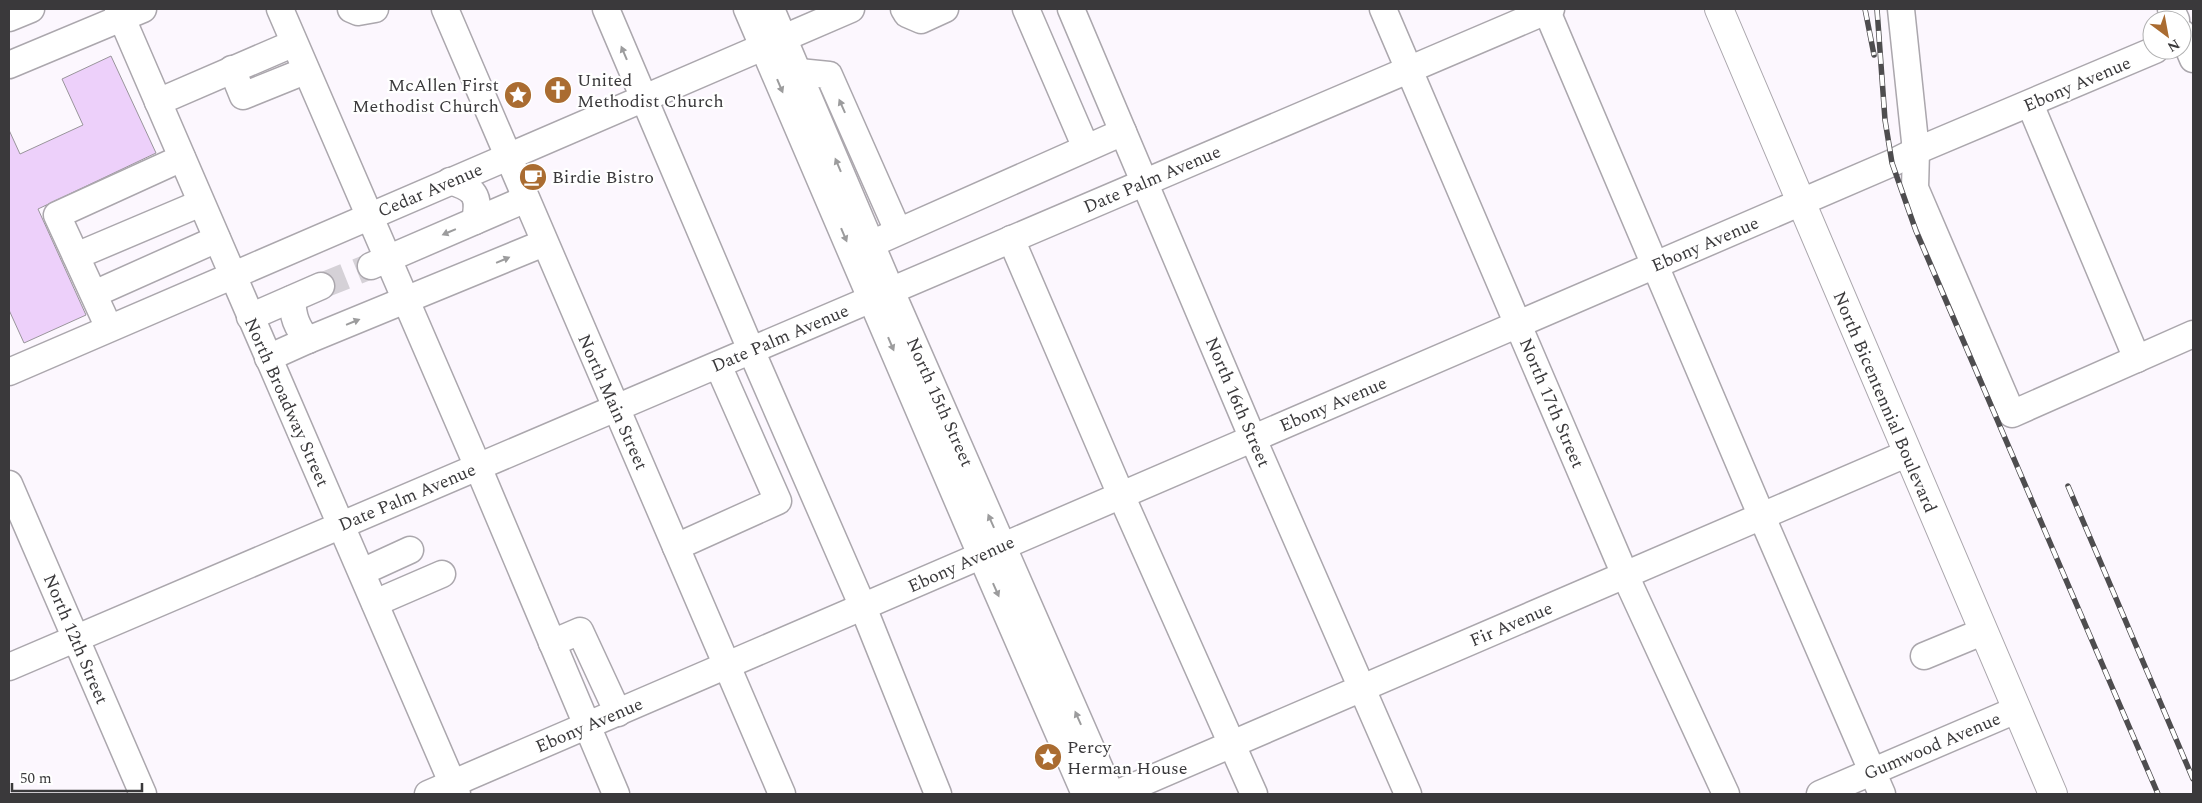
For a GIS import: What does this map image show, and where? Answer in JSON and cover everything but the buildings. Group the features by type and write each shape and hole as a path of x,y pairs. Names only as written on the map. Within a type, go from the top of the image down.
{"main road":[{"name":"North Bicentennial Boulevard","path":"1719,9 1802,202 1906,454 2053,794"}],"street":[{"path":"280,9 369,216 379,262 406,300 616,794"},
{"path":"351,9 358,12 375,9"},
{"name":"North Main Street","path":"445,9 782,794"},
{"path":"606,9 863,607 938,794"},
{"name":"North 15th Street","path":"747,9 798,72 871,244 881,295"},
{"name":"North 15th Street","path":"772,9 774,42 992,550 1085,794"},
{"name":"Cedar Avenue","path":"9,372 851,9"},
{"path":"904,9 907,14 921,20 945,9"},
{"path":"1026,9 1086,148"},
{"name":"North 16th Street","path":"1071,9 1253,439 1408,794"},
{"name":"North 17th Street","path":"1383,9 1625,575 1726,794"},
{"path":"1548,9 1762,517 1877,783"},
{"name":"Date Palm Avenue","path":"9,667 1548,9"},
{"path":"1901,9 1916,151 1915,188 2012,414 2193,334"},
{"path":"9,66 128,12"},
{"name":"North Broadway Street","path":"128,12 158,102 455,789"},
{"path":"158,102 283,48"},
{"name":"Ebony Avenue","path":"428,794 455,789 586,726 1802,202 1916,151 2142,56"},
{"path":"232,70 243,96 294,75"},
{"path":"798,72 829,76 898,231"},
{"path":"2030,104 2137,359"},
{"path":"871,244 1122,132"},
{"path":"109,328 57,215 182,158"},
{"path":"450,181 467,186 472,191 478,204 475,221"},
{"path":"379,262 526,199"},
{"path":"76,256 201,203"},
{"path":"94,294 216,239"},
{"path":"1011,239 1121,495 1254,794"},
{"path":"268,358 544,243"},
{"path":"250,317 321,286"},
{"path":"292,299 293,313 298,328 308,340"},
{"path":"676,547 778,500 718,365"},
{"name":"Fir Avenue","path":"1116,794 1906,454"},
{"name":"North 12th Street","path":"9,484 143,794"},
{"path":"362,572 410,550"},
{"name":"North 15th Street","path":"992,550 1112,794"},
{"path":"375,603 442,574"},
{"path":"552,643 580,631 618,713"},
{"path":"1924,656 1982,632"},
{"name":"Gumwood Avenue","path":"1820,794 1877,783 2016,710"}],"tunnel":[{"path":"321,286 371,266"}],"railway":[{"path":"1865,9 1874,55"},
{"path":"1877,9 1885,120 1892,163 1916,231 2158,794"},
{"path":"2068,486 2193,779"}],"place":[{"name":"United Methodist Church","path":"558,90"},
{"name":"McAllen First Methodist Church","path":"518,95"},
{"name":"Birdie Bistro","path":"533,177"},
{"name":"Percy Herman House","path":"1048,757"}]}
